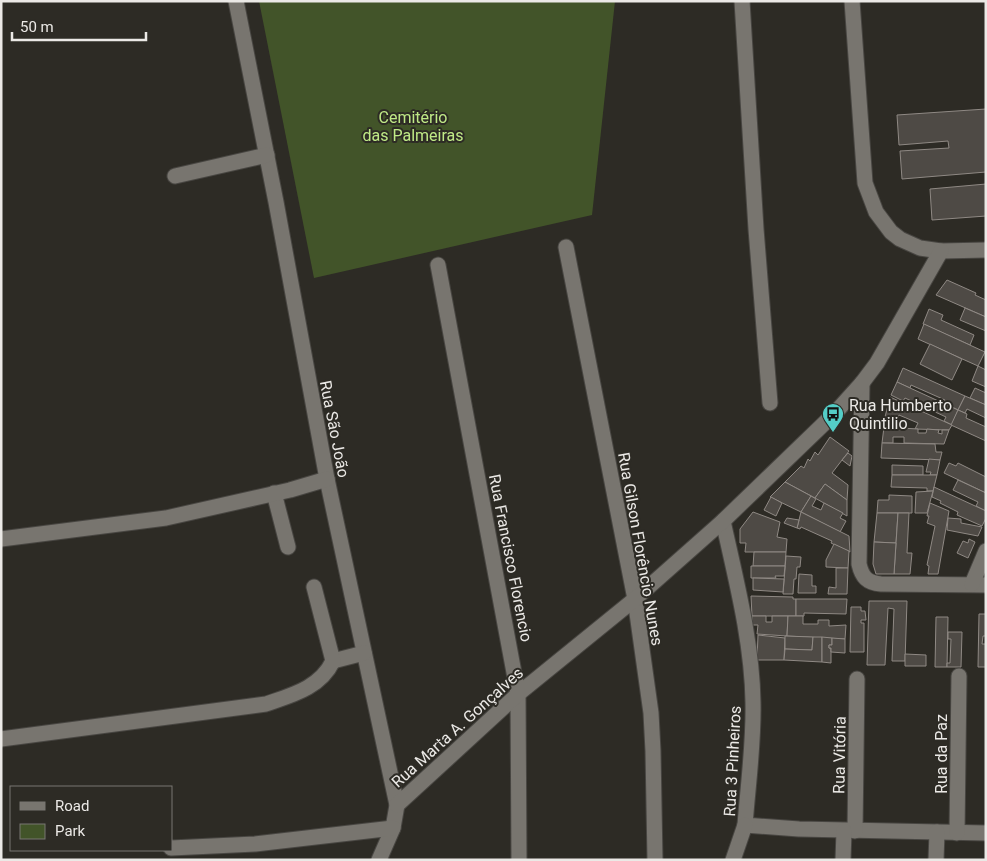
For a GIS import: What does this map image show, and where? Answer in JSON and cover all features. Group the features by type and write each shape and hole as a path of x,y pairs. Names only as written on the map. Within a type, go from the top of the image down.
{"street":[{"name":"Rua São João","path":"236,1 267,155 327,479 397,805 393,828 379,860"},
{"path":"742,1 756,229 770,403"},
{"path":"852,1 863,163 869,199 884,224 900,239 920,248 941,251 986,250"},
{"path":"175,176 267,155"},
{"name":"Rua Gilson Florêncio Nunes","path":"566,247 635,599 651,713 655,860"},
{"path":"723,521 835,413 862,383 877,363 941,251"},
{"name":"Rua Francisco Florencio","path":"438,265 518,694 519,860"},
{"path":"862,383 859,564 865,579 871,583 979,584 986,552"},
{"path":"1,539 166,518 274,494 327,479"},
{"path":"274,494 288,548"},
{"name":"Rua Marta A. Gonçalves","path":"397,805 518,694 635,599 723,521"},
{"name":"Rua 3 Pinheiros","path":"723,521 742,610 750,664 753,702 750,773 745,825 799,830 986,833"},
{"path":"314,587 333,661"},
{"path":"1,739 266,704 310,686 322,678 333,661 364,653"},
{"name":"Rua da Paz","path":"958,833 959,676"},
{"name":"Rua Vitória","path":"843,860 849,831 857,679"},
{"path":"733,860 745,825"},
{"path":"172,848 255,844 393,828"},
{"path":"936,832 936,860"}],"green space":[{"name":"Cemitério das Palmeiras","path":"259,1 615,1 592,215 314,278"}],"building":[{"path":"986,109 986,172 902,179 900,151 949,148 948,141 899,145 897,115"},
{"path":"986,184 986,216 932,220 930,189"},
{"path":"947,280 976,293 975,295 986,300 986,317 936,295"},
{"path":"965,308 986,317 986,331 960,320"},
{"path":"929,309 943,315 941,320 974,335 970,345 923,324"},
{"path":"924,324 985,352 978,366 918,339"},
{"path":"930,344 962,359 952,380 920,364"},
{"path":"978,366 986,370 986,387 972,381"},
{"path":"903,368 965,396 958,410 944,403 945,400 911,385 910,388 897,382"},
{"path":"897,382 958,410 952,425 944,421 946,417 905,398 903,401 891,395"},
{"path":"975,388 986,393 986,405 970,398"},
{"path":"965,396 986,405 986,418 967,409 965,413 958,410"},
{"path":"890,397 952,425 949,430 915,429 918,423 899,415 897,420 885,417"},
{"path":"958,410 967,414 966,418 986,427 986,441 951,425"},
{"path":"884,427 918,429 918,433 926,433 927,429 939,430 938,433 942,434 942,430 949,430 944,444 904,443 904,437 893,437 893,443 882,443"},
{"path":"830,437 849,451 832,473 848,485 847,500 825,484 815,498 785,482 801,466 804,468 808,459 810,461 815,452 818,455"},
{"path":"882,443 935,444 936,452 942,452 940,460 881,458"},
{"path":"848,453 852,456 850,466 842,460"},
{"path":"929,459 940,460 937,475 930,475 931,472 926,472"},
{"path":"949,463 956,466 958,463 986,477 986,493 944,473"},
{"path":"892,465 923,466 923,475 892,475"},
{"path":"892,475 937,475 933,491 927,491 927,488 891,487"},
{"path":"958,480 986,493 986,511 976,506 978,502 953,490"},
{"path":"785,482 811,496 801,512 770,497"},
{"path":"825,484 847,500 847,516 815,498"},
{"path":"934,487 986,511 986,518 982,526 957,515 958,512 932,497"},
{"path":"933,491 927,513 915,513 916,492"},
{"path":"889,495 912,496 912,513 877,513 878,500 889,500"},
{"path":"811,496 816,499 812,506 821,510 824,503 843,513 840,518 846,521 840,532 801,512"},
{"path":"771,497 782,503 776,516 764,510"},
{"path":"930,503 949,511 938,574 928,574 929,566 927,565 935,526 927,523"},
{"path":"753,512 780,522 777,537 787,539 786,552 745,552 746,543 740,543 740,529"},
{"path":"801,512 849,536 850,552 831,543 832,541 801,527 800,529 797,528"},
{"path":"877,513 898,513 896,543 874,542"},
{"path":"898,513 909,513 907,553 912,553 910,574 894,574"},
{"path":"787,518 799,520 797,528 784,523"},
{"path":"948,518 961,519 961,523 982,527 978,536 947,530"},
{"path":"969,539 975,542 968,558 957,553 963,541 968,543"},
{"path":"874,542 896,543 894,574 876,574 873,564"},
{"path":"834,544 849,551 848,568 826,567 826,560"},
{"path":"754,552 786,552 785,566 753,566"},
{"path":"786,556 801,557 800,567 797,567 796,579 794,579 793,594 783,594"},
{"path":"751,566 785,566 784,576 775,576 776,578 751,578"},
{"path":"836,568 848,568 847,594 828,594 829,587 836,588"},
{"path":"799,574 812,575 812,586 816,586 816,593 798,593"},
{"path":"753,578 784,579 783,592 753,590"},
{"path":"751,596 793,597 793,599 796,599 796,616 752,616"},
{"path":"796,599 847,599 846,614 804,613 804,616 796,616"},
{"path":"869,601 907,601 905,661 892,661 894,609 888,608 885,665 867,665"},
{"path":"851,607 861,607 861,611 865,611 866,620 861,620 861,623 864,623 864,652 850,652"},
{"path":"979,614 986,614 986,636 983,636 982,644 986,644 986,667 978,667"},
{"path":"752,616 766,616 766,622 772,622 772,616 788,616 787,636 757,634 758,625 752,625"},
{"path":"788,616 803,616 803,624 818,624 818,620 829,620 829,626 846,625 845,639 787,636"},
{"path":"936,617 948,617 947,667 935,667"},
{"path":"948,632 962,632 961,667 947,667 947,663 950,663 951,639 948,639"},
{"path":"758,635 785,638 784,660 757,660"},
{"path":"785,636 813,637 812,650 785,649"},
{"path":"813,637 822,637 822,662 784,660 785,649 812,650"},
{"path":"822,637 832,638 832,645 829,645 829,648 831,648 831,663 822,662"},
{"path":"832,638 845,639 845,653 831,652 829,645 832,645"},
{"path":"905,654 926,655 926,666 905,666"}],"place":[{"name":"Rua Humberto Quintilio","path":"833,433"}]}
